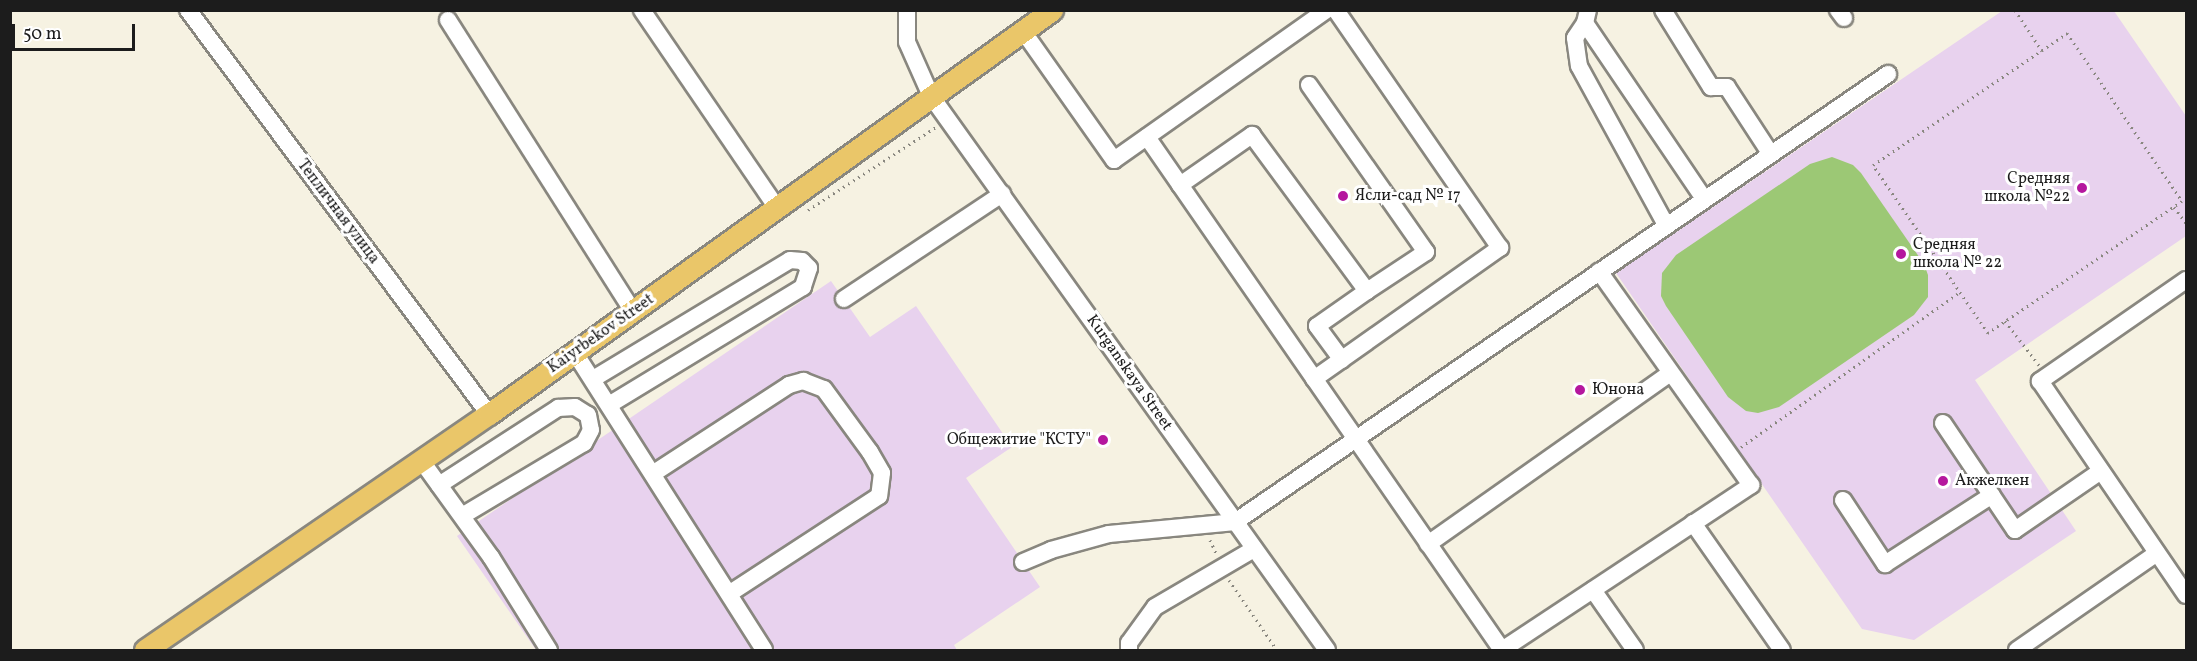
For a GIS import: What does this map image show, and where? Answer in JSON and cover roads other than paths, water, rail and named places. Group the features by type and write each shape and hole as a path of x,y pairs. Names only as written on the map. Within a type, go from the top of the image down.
{"main road":[{"name":"Kaiyrbekov Street","path":"145,651 489,414 778,209 1052,10"}],"street":[{"name":"Тепличная улица","path":"188,10 489,414"},
{"path":"642,10 778,209"},
{"name":"Kurganskaya Street","path":"907,10 907,42 932,96 1327,651"},
{"path":"1023,31 1114,160 1327,10"},
{"path":"1314,379 1500,248 1336,10"},
{"path":"1663,10 1711,87 1727,87 1770,153"},
{"path":"1666,225 1579,66 1575,38 1587,17 1704,199"},
{"path":"448,20 633,311"},
{"path":"1023,562 1051,550 1109,534 1204,527 1235,522 1888,74"},
{"path":"1309,85 1426,252 1317,326 1342,360"},
{"path":"1180,185 1252,135 1367,291"},
{"path":"1147,137 1502,651 1750,485 1599,271"},
{"path":"844,299 1002,194"},
{"path":"593,379 790,260 802,261 809,268 803,287 609,405"},
{"path":"2187,280 2040,381 2187,595"},
{"path":"575,352 730,593 764,651"},
{"path":"1428,543 1670,373"},
{"path":"654,473 789,385 803,381 824,389 870,452 882,473 879,496 730,593"},
{"path":"440,485 558,408 575,407 588,415 591,430 584,443 462,516"},
{"path":"1943,423 2015,530 2101,471"},
{"path":"421,460 462,516 549,651"},
{"path":"1844,500 1886,564 1992,495"},
{"path":"1693,523 1782,651"},
{"path":"1129,651 1129,642 1155,607 1254,549"},
{"path":"2017,651 2157,553"},
{"path":"1593,590 1635,651"}],"place":[{"name":"Средняя школа №22","path":"2082,188"},
{"name":"Ясли-сад № 17","path":"1343,196"},
{"name":"Средняя школа № 22","path":"1901,254"},
{"name":"Юнона","path":"1580,390"},
{"name":"Общежитие \"КСТУ\"","path":"1103,440"},
{"name":"Акжелкен","path":"1943,481"}]}
